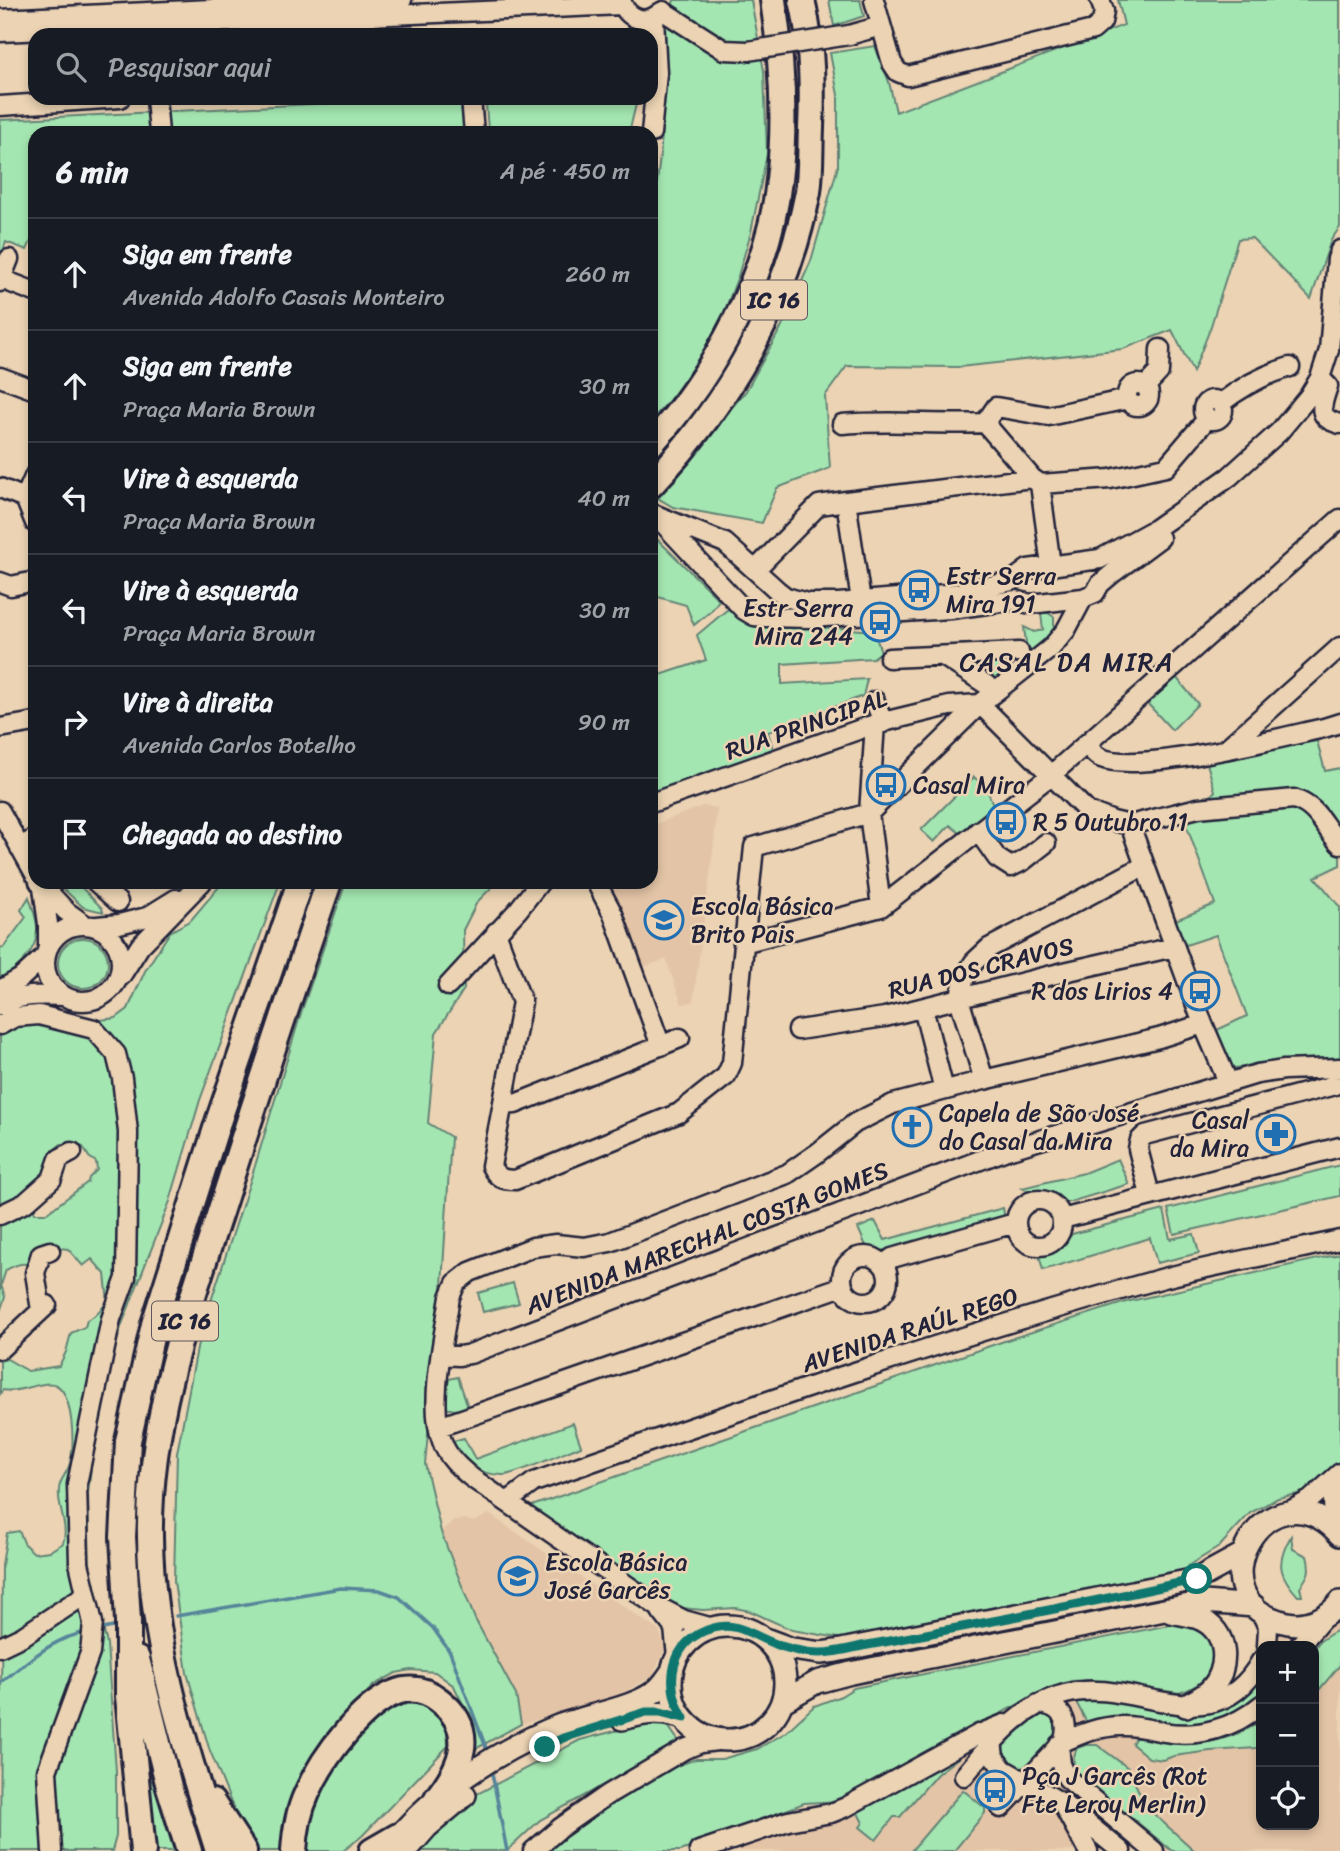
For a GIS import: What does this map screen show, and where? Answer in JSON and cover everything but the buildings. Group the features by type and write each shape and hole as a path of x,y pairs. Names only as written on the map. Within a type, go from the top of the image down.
{"highway":[{"name":"IC 16","path":"658,435 705,376 735,322 765,248 779,182 784,96 773,0"},
{"name":"IC 16","path":"658,478 682,452 726,393 759,336 791,261 808,189 813,82 802,0"},
{"name":"IC 16","path":"189,1851 169,1787 128,1620 123,1536 128,1441 154,1324 218,1122 298,889"},
{"name":"IC 16","path":"218,1851 177,1714 155,1616 149,1536 156,1446 180,1334 288,999 327,889"},
{"path":"128,1620 128,1696 143,1851"},
{"path":"294,1851 306,1795 324,1763 359,1719 389,1695 407,1690 429,1692 447,1706 459,1724 463,1744 459,1767 437,1798"},
{"path":"194,1775 244,1851"},
{"path":"372,1851 397,1846"}],"main road":[{"path":"1333,1609 1311,1622 1293,1624 1276,1621 1257,1609 1244,1591 1240,1573 1241,1555 1247,1540 1269,1519 1300,1513 1315,1516 1337,1532"},
{"path":"397,1846 502,1771 658,1689 685,1645 697,1635 713,1628 731,1626 749,1630 792,1649 821,1653 1197,1579 1241,1555"},
{"path":"782,1702 817,1682 851,1673 1204,1602 1257,1609"},
{"path":"1162,1611 1199,1619 1210,1626 1223,1646 1224,1668 1217,1681 1209,1691 1186,1706"},
{"path":"675,1664 671,1689 676,1706 694,1729 707,1736 725,1740 743,1738 760,1730 774,1718 782,1702 785,1685 783,1668 776,1652 765,1639"},
{"path":"397,1846 437,1798 523,1743 560,1725 653,1712 684,1718"}],"street":[{"path":"370,6 402,0"},
{"path":"874,0 892,63 898,72 908,76 1093,30 1102,22 1104,11 1100,0"},
{"path":"43,28 152,18 370,6 621,2 627,13 651,16 724,50 748,51 849,35 881,26"},
{"path":"370,6 371,28"},
{"path":"0,19 152,18"},
{"path":"0,32 28,29"},
{"path":"0,106 28,104"},
{"path":"157,105 158,126"},
{"path":"472,105 473,126"},
{"path":"651,126 652,105"},
{"path":"658,518 744,610 754,616 809,618 951,609 1016,600 1030,604 1083,598 1095,593 1100,584 1161,536 1293,418 1320,378 1329,350 1340,250"},
{"path":"9,259 1,281 28,290"},
{"path":"985,423 996,407 1048,416 1128,400 1128,392 1132,387 1138,384 1145,387 1159,372 1160,349"},
{"path":"755,570 819,505 1036,481 1110,479 1166,467 1207,418 1203,413 1205,403 1211,400 1221,403 1243,385 1290,367"},
{"path":"0,377 28,387"},
{"path":"1320,378 1328,386 1322,404 1323,414 1329,421 1340,424"},
{"path":"842,424 888,421 920,425 985,423"},
{"path":"985,423 1036,481 1051,566"},
{"path":"658,516 726,543 786,597 807,603 861,601 957,593 1012,581 1028,569 1090,562 1115,552 1155,529 1222,482"},
{"path":"0,488 25,498"},
{"path":"28,491 25,498 28,506"},
{"path":"846,501 861,601"},
{"path":"743,943 881,907 1050,776 1340,519"},
{"path":"702,566 708,549 715,543 726,543"},
{"path":"1090,562 1100,575 1100,584"},
{"path":"1012,581 1012,592 1016,600"},
{"path":"0,582 11,586 28,582"},
{"path":"764,617 775,612 779,603 777,590"},
{"path":"496,932 522,1002 491,1166 496,1175 504,1180 515,1180 679,1114 726,1076 732,1063 754,847 869,813 980,704 1059,640 1083,598"},
{"path":"1050,602 1061,616 1062,631 1059,640"},
{"path":"1225,749 1340,647"},
{"path":"889,658 1018,652"},
{"path":"943,656 996,691"},
{"path":"875,701 879,724 869,813 881,907"},
{"path":"980,704 1087,811 1130,825 1198,808 1294,799 1308,803 1340,844"},
{"name":"RUA PRINCIPAL","path":"658,801 879,724 949,706 980,704"},
{"path":"0,728 28,723"},
{"path":"1086,744 1099,758 1122,762 1178,758 1340,723"},
{"path":"0,811 27,843"},
{"path":"1130,825 1203,1024 1228,1082"},
{"path":"978,831 997,858 1011,867 1046,843"},
{"path":"984,1080 959,999 965,977 974,962 989,948 1144,866"},
{"path":"41,889 48,923 45,968 48,979 64,996"},
{"path":"46,889 66,911 108,933 117,943 122,969 117,982"},
{"path":"104,889 118,902"},
{"path":"0,990 21,978 63,930 119,924 147,917 191,889"},
{"path":"0,1005 16,998 44,995 88,1001 99,998 110,991 140,946 194,889"},
{"path":"447,986 534,889"},
{"path":"600,889 613,914 661,1046"},
{"name":"RUA DOS CRAVOS","path":"798,1030 885,1017 1174,947"},
{"path":"923,1008 944,1090"},
{"path":"0,1025 15,1017 39,1015 94,1029 117,1054 128,1132 127,1278 111,1319 77,1485 79,1563 92,1630 90,1653 47,1771 52,1851"},
{"path":"713,1628 684,1620 657,1605 472,1478 452,1460 441,1440 436,1408 450,1297 456,1283 470,1272 542,1245 584,1247 610,1242 787,1174 855,1123 878,1110 944,1090 1159,1038 1203,1024"},
{"path":"503,1105 515,1104 680,1038"},
{"name":"AVENIDA MARECHAL COSTA GOMES","path":"441,1355 470,1354 1004,1151 1257,1074 1284,1070 1337,1076"},
{"path":"1150,1195 1138,1149 1140,1140 1145,1135 1337,1076"},
{"path":"1062,1219 1340,1147"},
{"path":"0,1215 25,1203 52,1179 59,1158 72,1152"},
{"path":"1041,1199 1055,1206 1062,1219 1062,1227 1055,1240 1041,1246 1026,1243 1021,1238 1016,1223 1020,1209 1033,1200 1041,1199"},
{"path":"883,1265 892,1258 1016,1223"},
{"name":"AVENIDA RAÚL REGO","path":"507,1502 534,1482 919,1351 1168,1278 1340,1240"},
{"path":"0,1349 44,1307 36,1273 41,1254 50,1251"},
{"path":"869,1257 883,1265 887,1272 887,1286 880,1297 873,1301 855,1300 843,1286 844,1271 854,1259 869,1257"},
{"path":"439,1427 843,1286"},
{"path":"1284,1514 1310,1500 1340,1475"},
{"path":"1337,1532 1333,1499 1340,1475"},
{"path":"0,1647 23,1636 86,1594"},
{"path":"657,1605 674,1628 675,1664"},
{"path":"1257,1609 1268,1628 1267,1641"},
{"path":"1304,1641 1333,1609"},
{"path":"964,1776 992,1741 1014,1720 1038,1704 1064,1694 1102,1690 1186,1706 1213,1702 1232,1692 1256,1669"},
{"path":"1001,1808 1061,1743 1066,1733 1064,1718 1054,1707 1038,1704"},
{"path":"1061,1743 1091,1730 1119,1726 1179,1734 1210,1731 1235,1723 1256,1708"},
{"path":"699,1851 788,1821 831,1813 846,1807 979,1734 1014,1720"},
{"path":"533,1851 607,1795 685,1749 701,1743 725,1740"},
{"path":"992,1741 998,1764 1062,1803 1121,1851"},
{"path":"1061,1743 1061,1765 1068,1778 1154,1851"},
{"path":"1062,1803 1088,1851"}],"shaded area":[{"name":"Escola Básica Brito Pais","path":"703,806 717,808 693,1002 682,1004 666,959 641,968 613,889 658,889 658,823"},
{"name":"Escola Básica José Garcês","path":"489,1514 659,1631 665,1648 653,1676 612,1699 521,1724 516,1695 475,1619 441,1532 452,1522 465,1519 474,1522"},
{"path":"1340,1602 1340,1851 699,1851 831,1813 1064,1694 1221,1699 1256,1666 1256,1830 1319,1830 1319,1641 1267,1641 1268,1628 1293,1624"}],"green space":[{"path":"674,0 751,0 764,71 767,154 751,232 723,315 703,353 675,394 658,413 658,174 665,29"},
{"path":"829,0 860,0 864,16 834,26"},
{"path":"1118,0 1340,0 1340,227 1331,240 1311,299 1252,238 1238,239 1210,329 1193,372 1172,330 1123,349 959,367 847,366 825,396 830,468 777,488 762,523 673,507 658,498 658,495 746,391 782,326 811,261 838,166 838,95 830,53 875,46 889,82 896,112 1124,25"},
{"path":"292,105 465,105 467,126 28,126 28,248 27,250 6,242 0,259 0,120"},
{"path":"486,105 636,105 631,126 488,126"},
{"path":"658,540 719,600 711,611 694,625 686,605 658,597"},
{"path":"728,609 751,621 874,631 881,652 873,658 782,664 782,684 867,679 863,696 768,732 773,749 658,791 658,676 706,660 697,635"},
{"path":"1041,613 1054,617 1054,630 999,683 972,668 973,664 1000,664 1023,654 1026,643 1024,627 1034,632 1043,630"},
{"path":"1176,677 1198,704 1172,730 1147,703"},
{"path":"1317,741 1325,771 1340,768 1340,831 1330,816 1306,792 1216,797 1207,810 1296,805 1308,810 1340,852 1340,865 1315,877 1340,907 1340,1061 1232,1068 1217,1030 1247,1016 1216,935 1183,946 1173,921 1215,904 1186,824 1215,791 1206,760"},
{"path":"974,777 987,789 993,805 962,835 950,825 934,842 921,830"},
{"path":"64,889 83,889 103,912 83,907"},
{"path":"217,889 277,889 200,1100 170,1201 121,1327 98,1407 88,1493 90,1573 107,1644 116,1771 116,1836 112,1851 0,1851 2,1565 7,1533 19,1531 25,1545 34,1553 50,1551 63,1543 65,1530 59,1486 71,1458 72,1422 66,1399 56,1385 3,1390 0,1394 0,1361 7,1359 28,1371 59,1366 71,1333 85,1327 87,1320 108,1302 105,1274 92,1259 83,1266 68,1249 60,1248 35,1267 20,1264 6,1270 1,1285 5,1297 0,1312 0,1019 92,1021 116,1018 128,1009 145,971 170,932 191,920","holes":["61,1144 83,1147 96,1162 97,1170 88,1182 47,1213 35,1213 27,1198 50,1172 55,1149"]},
{"path":"344,889 490,889 477,902 463,930 464,989 436,1033 428,1123 451,1137 441,1302 425,1464 441,1532 475,1619 516,1695 521,1724 468,1753 466,1711 454,1686 435,1672 411,1670 396,1673 374,1685 349,1711 321,1748 286,1851 257,1851 238,1820 209,1748 187,1673 174,1581 177,1453 199,1338 301,1013"},
{"path":"29,897 37,927 34,946 13,971 0,979 0,947 3,948 26,917 21,910"},
{"path":"83,938 100,946 108,963 100,980 83,988 66,980 58,963 66,946"},
{"path":"1118,1159 1129,1184 1067,1203 1052,1192 1031,1192 1022,1188 1084,1173"},
{"path":"1340,1165 1340,1196 1174,1234 1168,1209"},
{"path":"1003,1208 1005,1219 882,1252 866,1246 858,1228 875,1221 885,1240"},
{"path":"1164,1210 1170,1239 1194,1234 1199,1253 1157,1263 1150,1238 1043,1270 1039,1255 1057,1251 1072,1234"},
{"path":"1340,1254 1340,1461 1308,1492 1278,1498 1250,1513 1219,1547 1188,1566 1189,1573 856,1641 792,1630 750,1611 735,1608 703,1610 671,1607 523,1509 1010,1339 1126,1302"},
{"path":"513,1283 519,1303 483,1312 478,1293"},
{"path":"458,1377 468,1407 455,1410 444,1408 449,1379"},
{"path":"573,1423 581,1446 503,1475 487,1473 472,1466 460,1456 453,1441 464,1438 475,1459"},
{"path":"1291,1536 1293,1549 1307,1556 1308,1561 1308,1573 1300,1587 1302,1596 1298,1596 1291,1588 1281,1568 1283,1553"},
{"path":"1179,1623 1205,1637 1215,1658 1203,1680 1179,1693 1090,1680 1071,1681 1011,1708 841,1801 804,1803 681,1851 547,1851 616,1799 674,1767 696,1759 722,1759 757,1749 785,1733 814,1706 854,1688"},
{"path":"1340,1628 1340,1665 1319,1690 1319,1642"},
{"path":"1256,1672 1256,1701 1240,1712 1204,1726 1087,1723 1075,1700 1090,1696 1184,1712"},
{"path":"404,1698 424,1703 438,1712 445,1726 448,1746 362,1836 343,1851 302,1851 312,1805 360,1731"},
{"path":"1044,1712 1056,1718 1058,1738 1026,1768 1007,1765 999,1751 1002,1744 1024,1722"},
{"path":"646,1723 666,1723 680,1743 540,1820 507,1851 417,1851 440,1825 477,1794 580,1740"},
{"path":"1256,1724 1256,1748 1210,1751 1163,1760 1149,1758 1132,1744 1135,1738 1140,1738 1196,1744 1241,1732"},
{"path":"1097,1745 1128,1768 1146,1807 1195,1851 1172,1851 1080,1775 1075,1769 1074,1756 1077,1748"},
{"path":"956,1755 958,1758 937,1774 900,1817 894,1817 876,1840 860,1827 863,1823 855,1807"},
{"path":"152,1780 174,1851 148,1851 144,1785"},
{"path":"963,1790 985,1808 985,1813 954,1851 911,1851"}],"waterway":[{"path":"176,1616 341,1588 379,1590 399,1597 433,1628 450,1652 488,1753"},
{"path":"98,1630 113,1627"},
{"path":"0,1683 51,1645 87,1632"},
{"path":"491,1768 507,1851"}],"place":[{"name":"Estr Serra Mira 191","path":"919,590"},
{"name":"Estr Serra Mira 244","path":"880,622"},
{"name":"Casal Mira","path":"886,785"},
{"name":"R 5 Outubro 11","path":"1006,822"},
{"name":"Escola Básica Brito Pais","path":"664,920"},
{"name":"R dos Lirios 4","path":"1200,991"},
{"name":"Capela de São José do Casal da Mira","path":"912,1127"},
{"name":"Casal da Mira","path":"1276,1134"},
{"name":"Escola Básica José Garcês","path":"518,1576"},
{"name":"Pça J Garcês (Rot Fte Leroy Merlin)","path":"995,1790"}],"district":[{"name":"CASAL DA MIRA","path":"1067,662"}],"route":[{"path":"545,1747 563,1738 646,1712 669,1713 684,1718 676,1706 671,1689 672,1671 685,1645 697,1635 713,1628 731,1626 749,1630 792,1649 821,1653 889,1642 1197,1579"}]}
